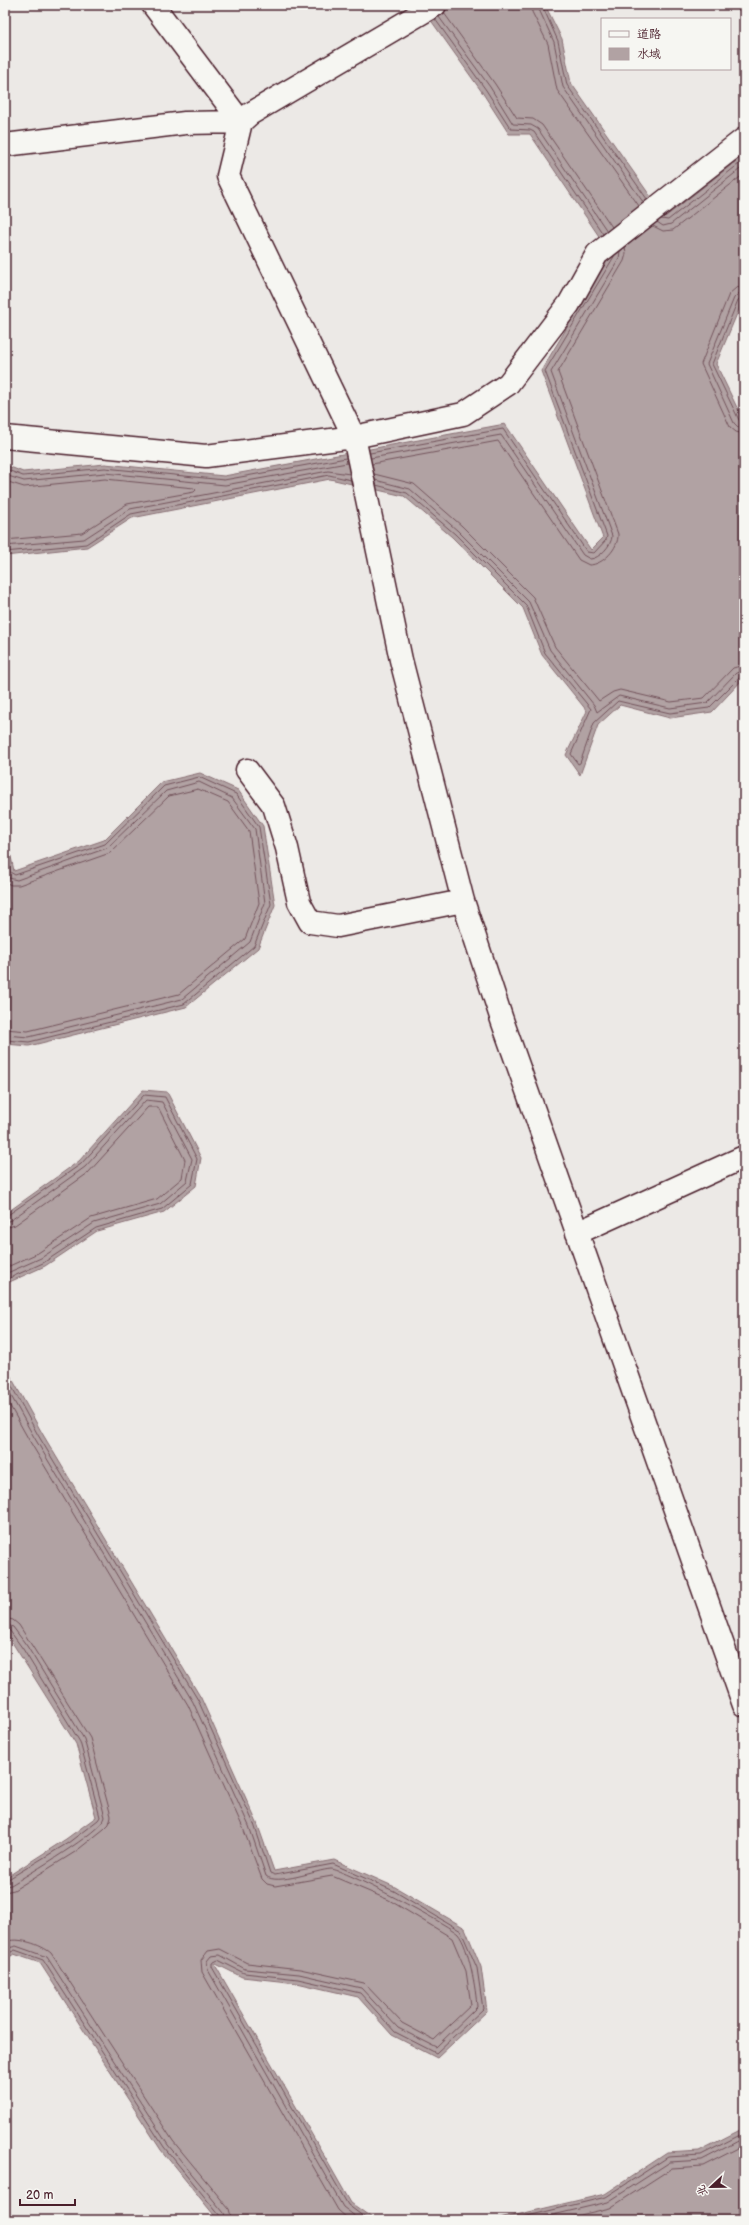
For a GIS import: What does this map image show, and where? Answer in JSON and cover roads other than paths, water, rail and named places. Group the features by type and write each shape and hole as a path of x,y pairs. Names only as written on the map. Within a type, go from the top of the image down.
{"street":[{"path":"153,5 241,122"},
{"path":"427,10 250,114 241,122 228,176 355,443 401,660 463,900 502,1020 744,1705"},
{"path":"5,145 185,123 241,122"},
{"path":"5,437 206,456 355,443 463,414 508,384 569,304 597,254 744,139"},
{"path":"247,770 274,806 287,848 299,902 310,922 338,926 463,900"},
{"path":"577,1232 744,1157"}],"water":[{"path":"420,5 545,5 562,39 571,83 665,217 744,155 744,297 716,364 744,422 744,678 712,712 670,718 620,705 598,725 580,775 566,755 587,711 542,655 523,608 452,537 404,496 330,479 132,518 87,547 5,556 5,465 23,472 105,464 224,476 505,424 591,550 603,538 541,371 611,254 530,134 509,134 482,92"},
{"path":"200,773 238,790 263,826 275,905 258,948 186,1007 29,1046 5,1044 5,828 14,871 104,840 162,782"},
{"path":"143,1090 167,1092 201,1158 196,1186 164,1212 97,1231 45,1266 5,1284 5,1214 79,1161"},
{"path":"5,1366 42,1433 201,1698 257,1823 274,1871 334,1860 395,1887 465,1928 481,1967 487,2011 437,2058 392,2035 358,1997 297,1983 242,1977 214,1963 351,2203 375,2220 218,2220 161,2150 40,1963 14,1954 5,1960 5,1878 66,1839 96,1817 76,1744 5,1631"},
{"path":"744,2128 744,2220 495,2220 605,2194 667,2153 699,2151"}]}
